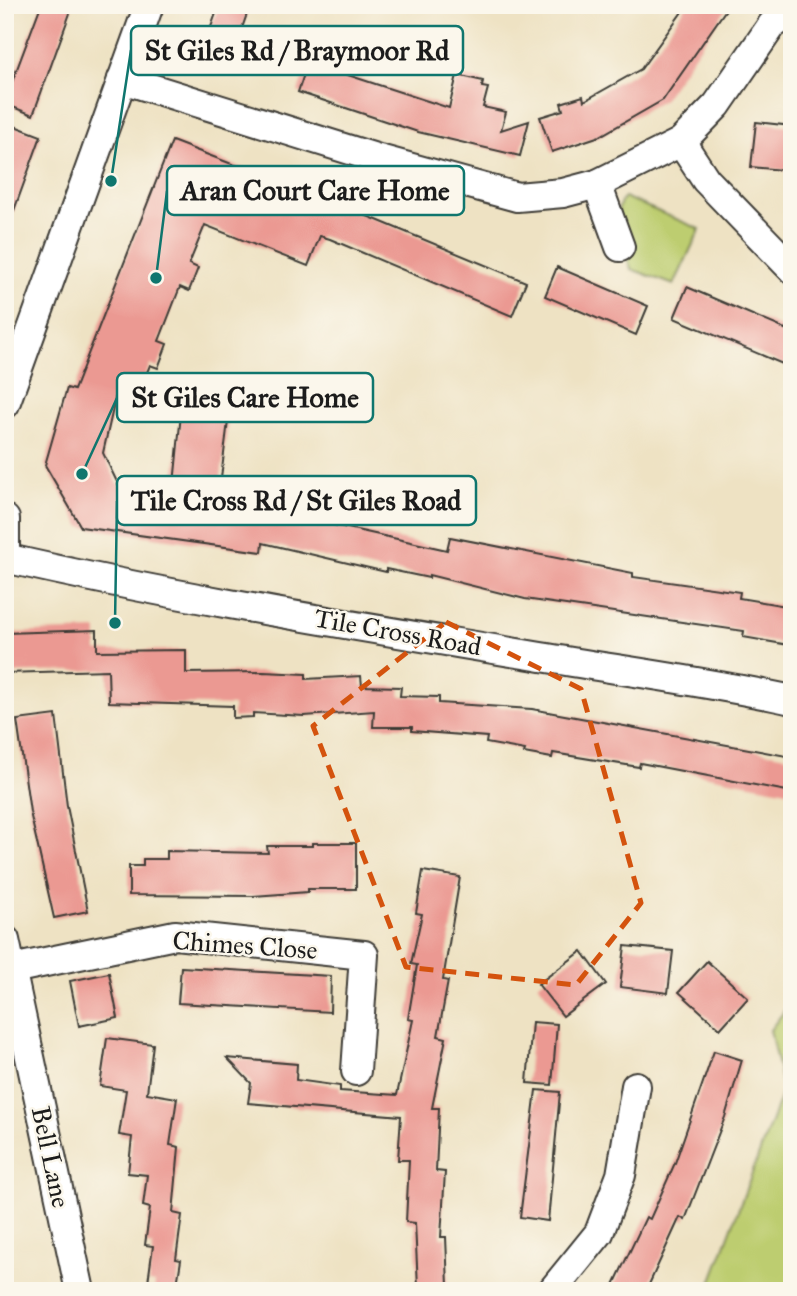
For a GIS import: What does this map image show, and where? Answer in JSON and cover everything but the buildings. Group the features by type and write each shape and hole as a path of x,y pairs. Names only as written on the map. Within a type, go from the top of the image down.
{"street":[{"path":"5,404 149,5"},
{"path":"122,79 379,159 517,197 563,194 597,184 681,142 717,105 772,25 792,10"},
{"path":"681,142 706,180 792,270"},
{"path":"597,184 620,247"},
{"path":"5,519 5,548"},
{"name":"Tile Cross Road","path":"5,558 165,591 544,657 709,682 792,700"},
{"name":"Chimes Close","path":"12,969 174,935 364,955 356,1071"},
{"name":"Bell Lane","path":"5,940 80,1291"},
{"path":"552,1291 599,1233 621,1175 636,1086"}],"highlighted area":[{"path":"446,622 581,689 641,903 576,985 406,967 313,726"}],"green space":[{"path":"624,197 700,229 674,285 631,269 618,223"},
{"path":"792,1001 792,1291 708,1291 783,1090 770,1030"}],"place":[{"name":"St Giles Rd / Braymoor Rd","path":"111,181"},
{"name":"Aran Court Care Home","path":"156,278"},
{"name":"St Giles Care Home","path":"82,474"},
{"name":"Tile Cross Rd / St Giles Road","path":"115,623"}]}
